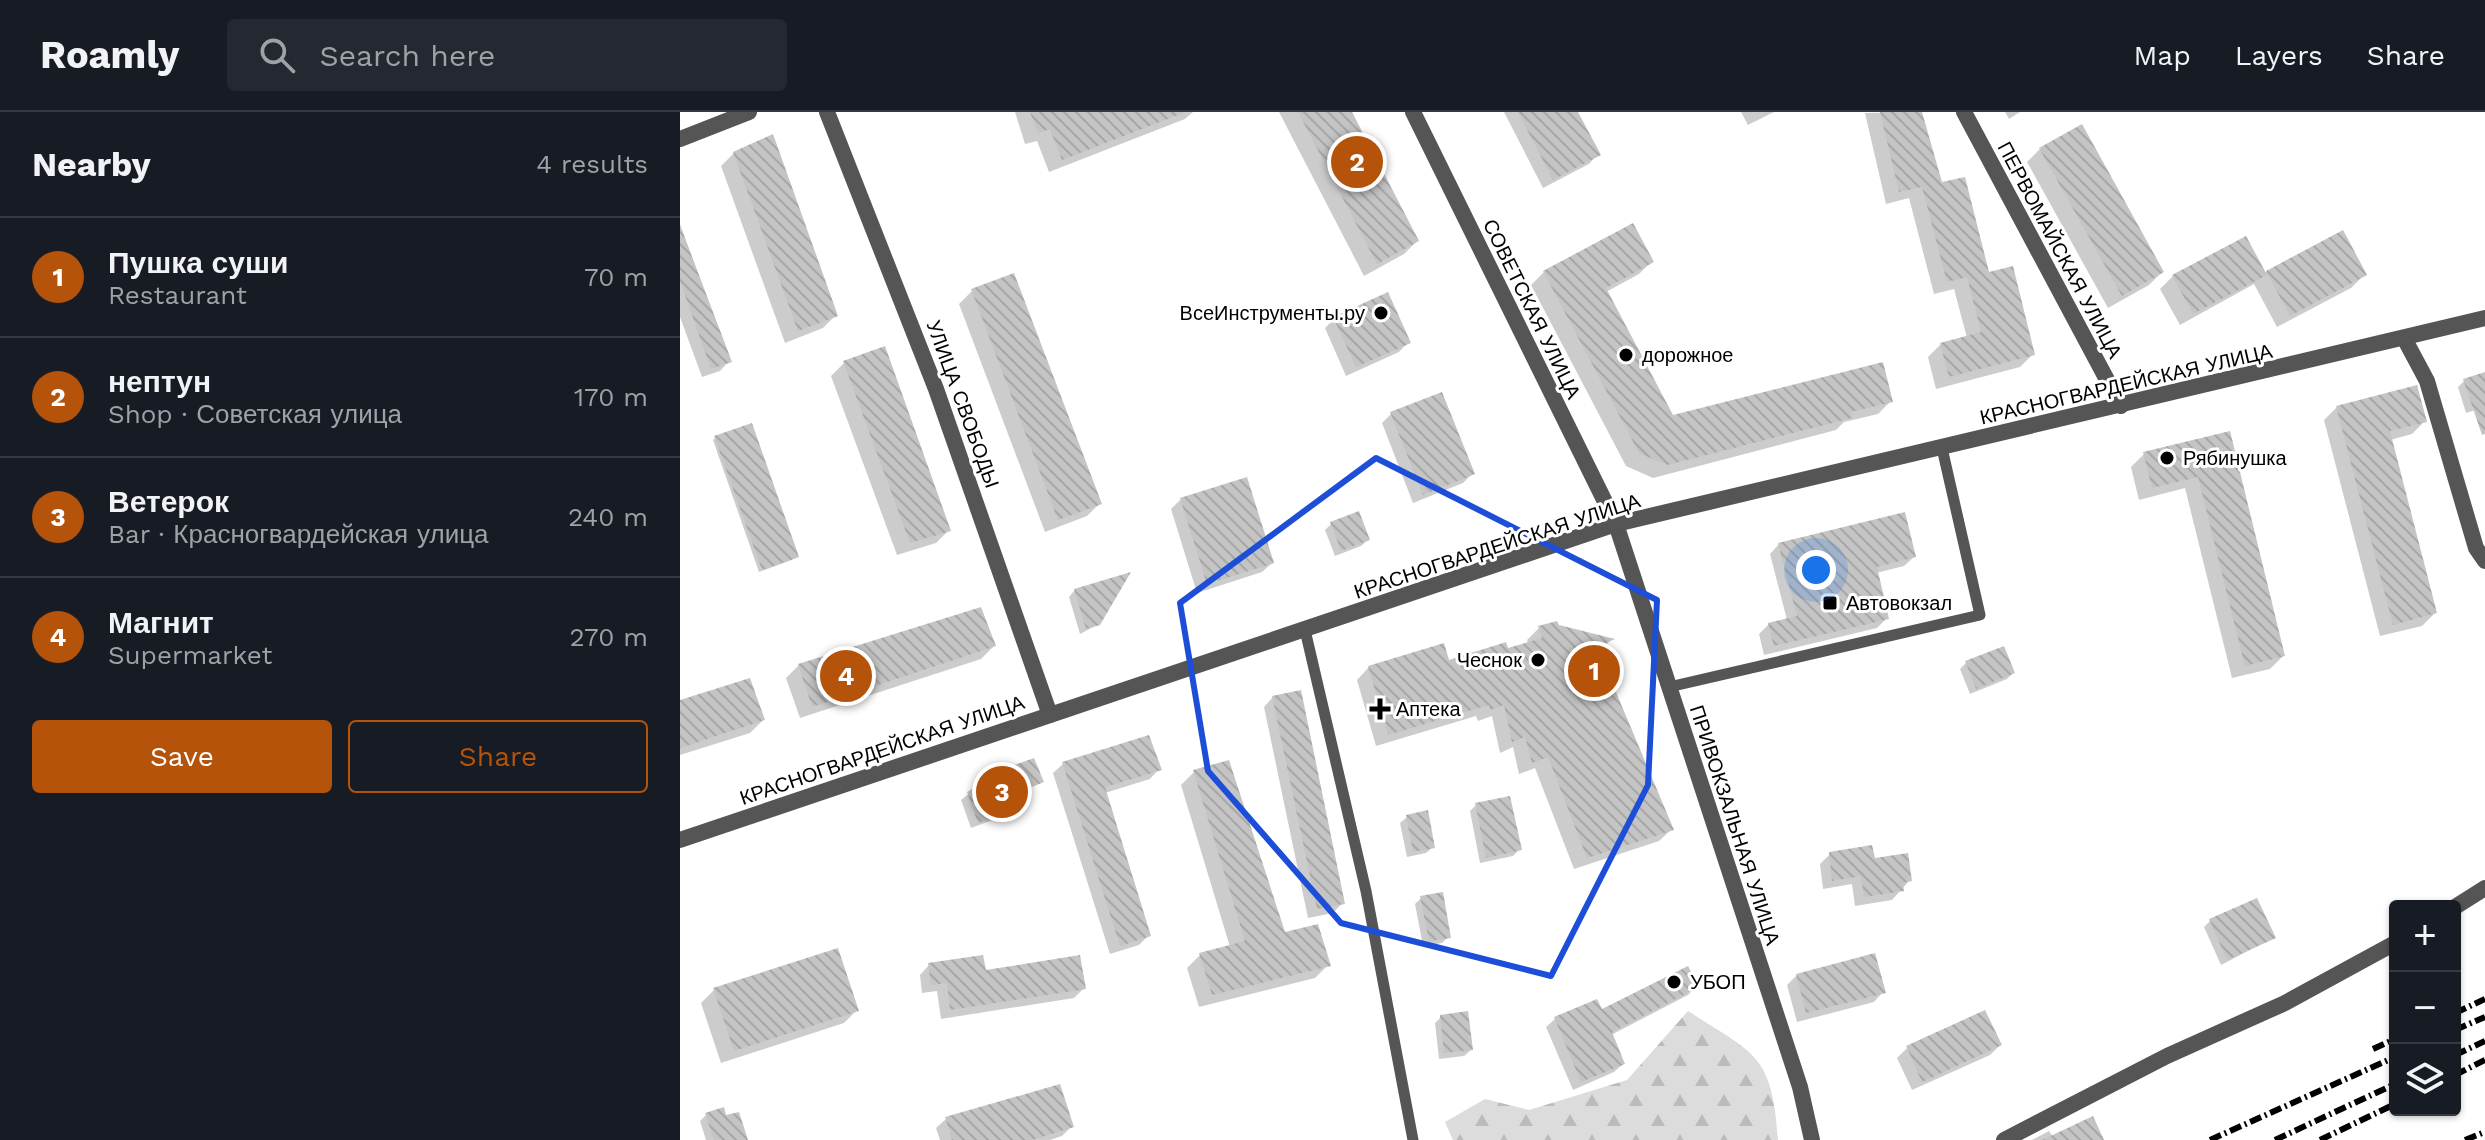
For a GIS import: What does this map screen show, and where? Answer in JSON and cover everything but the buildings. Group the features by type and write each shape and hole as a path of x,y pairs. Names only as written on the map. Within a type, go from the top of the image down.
{"street":[{"path":"680,139 749,112"},
{"name":"УЛИЦА СВОБОДЫ","path":"827,112 936,389 1050,715"},
{"name":"СОВЕТСКАЯ УЛИЦА","path":"1413,112 1616,524"},
{"name":"ПЕРВОМАЙСКАЯ УЛИЦА","path":"1964,112 2121,406"},
{"name":"КРАСНОГВАРДЕЙСКАЯ УЛИЦА","path":"680,840 1616,524 2485,318"},
{"path":"2404,338 2427,381 2482,551"},
{"name":"ПРИВОКЗАЛЬНАЯ УЛИЦА","path":"1616,524 1800,1087 1812,1140"},
{"path":"2461,903 2485,888"},
{"path":"2004,1140 2167,1056 2285,1003 2389,946"}],"lane":[{"path":"1669,687 1980,615 1942,448"},
{"path":"1305,630 1366,891 1413,1140"}],"highlighted area":[{"path":"1376,458 1657,600 1648,785 1551,976 1341,923 1208,771 1180,603"}],"green space":[{"path":"1688,1011 1745,1048 1756,1060 1771,1090 1778,1140 1453,1140 1445,1122 1485,1099 1529,1110 1627,1080"}],"railway":[{"path":"2461,1010 2485,999"},
{"path":"2461,1027 2485,1017"},
{"path":"2461,1052 2485,1041"},
{"path":"2373,1049 2389,1042"},
{"path":"2210,1140 2389,1060"},
{"path":"2461,1072 2485,1060"},
{"path":"2275,1140 2389,1087"},
{"path":"2320,1140 2389,1107"},
{"path":"2465,1140 2485,1132"}],"place":[{"name":"нептун","path":"1357,162"},
{"name":"ВсеИнструменты.ру","path":"1381,313"},
{"name":"дорожное","path":"1626,355"},
{"name":"Рябинушка","path":"2167,458"},
{"name":"Автовокзал","path":"1830,603"},
{"name":"Чеснок","path":"1538,660"},
{"name":"Пушка суши","path":"1594,671"},
{"name":"Магнит","path":"846,676"},
{"name":"Аптека","path":"1380,709"},
{"name":"Ветерок","path":"1002,792"},
{"name":"УБОП","path":"1674,982"}]}
